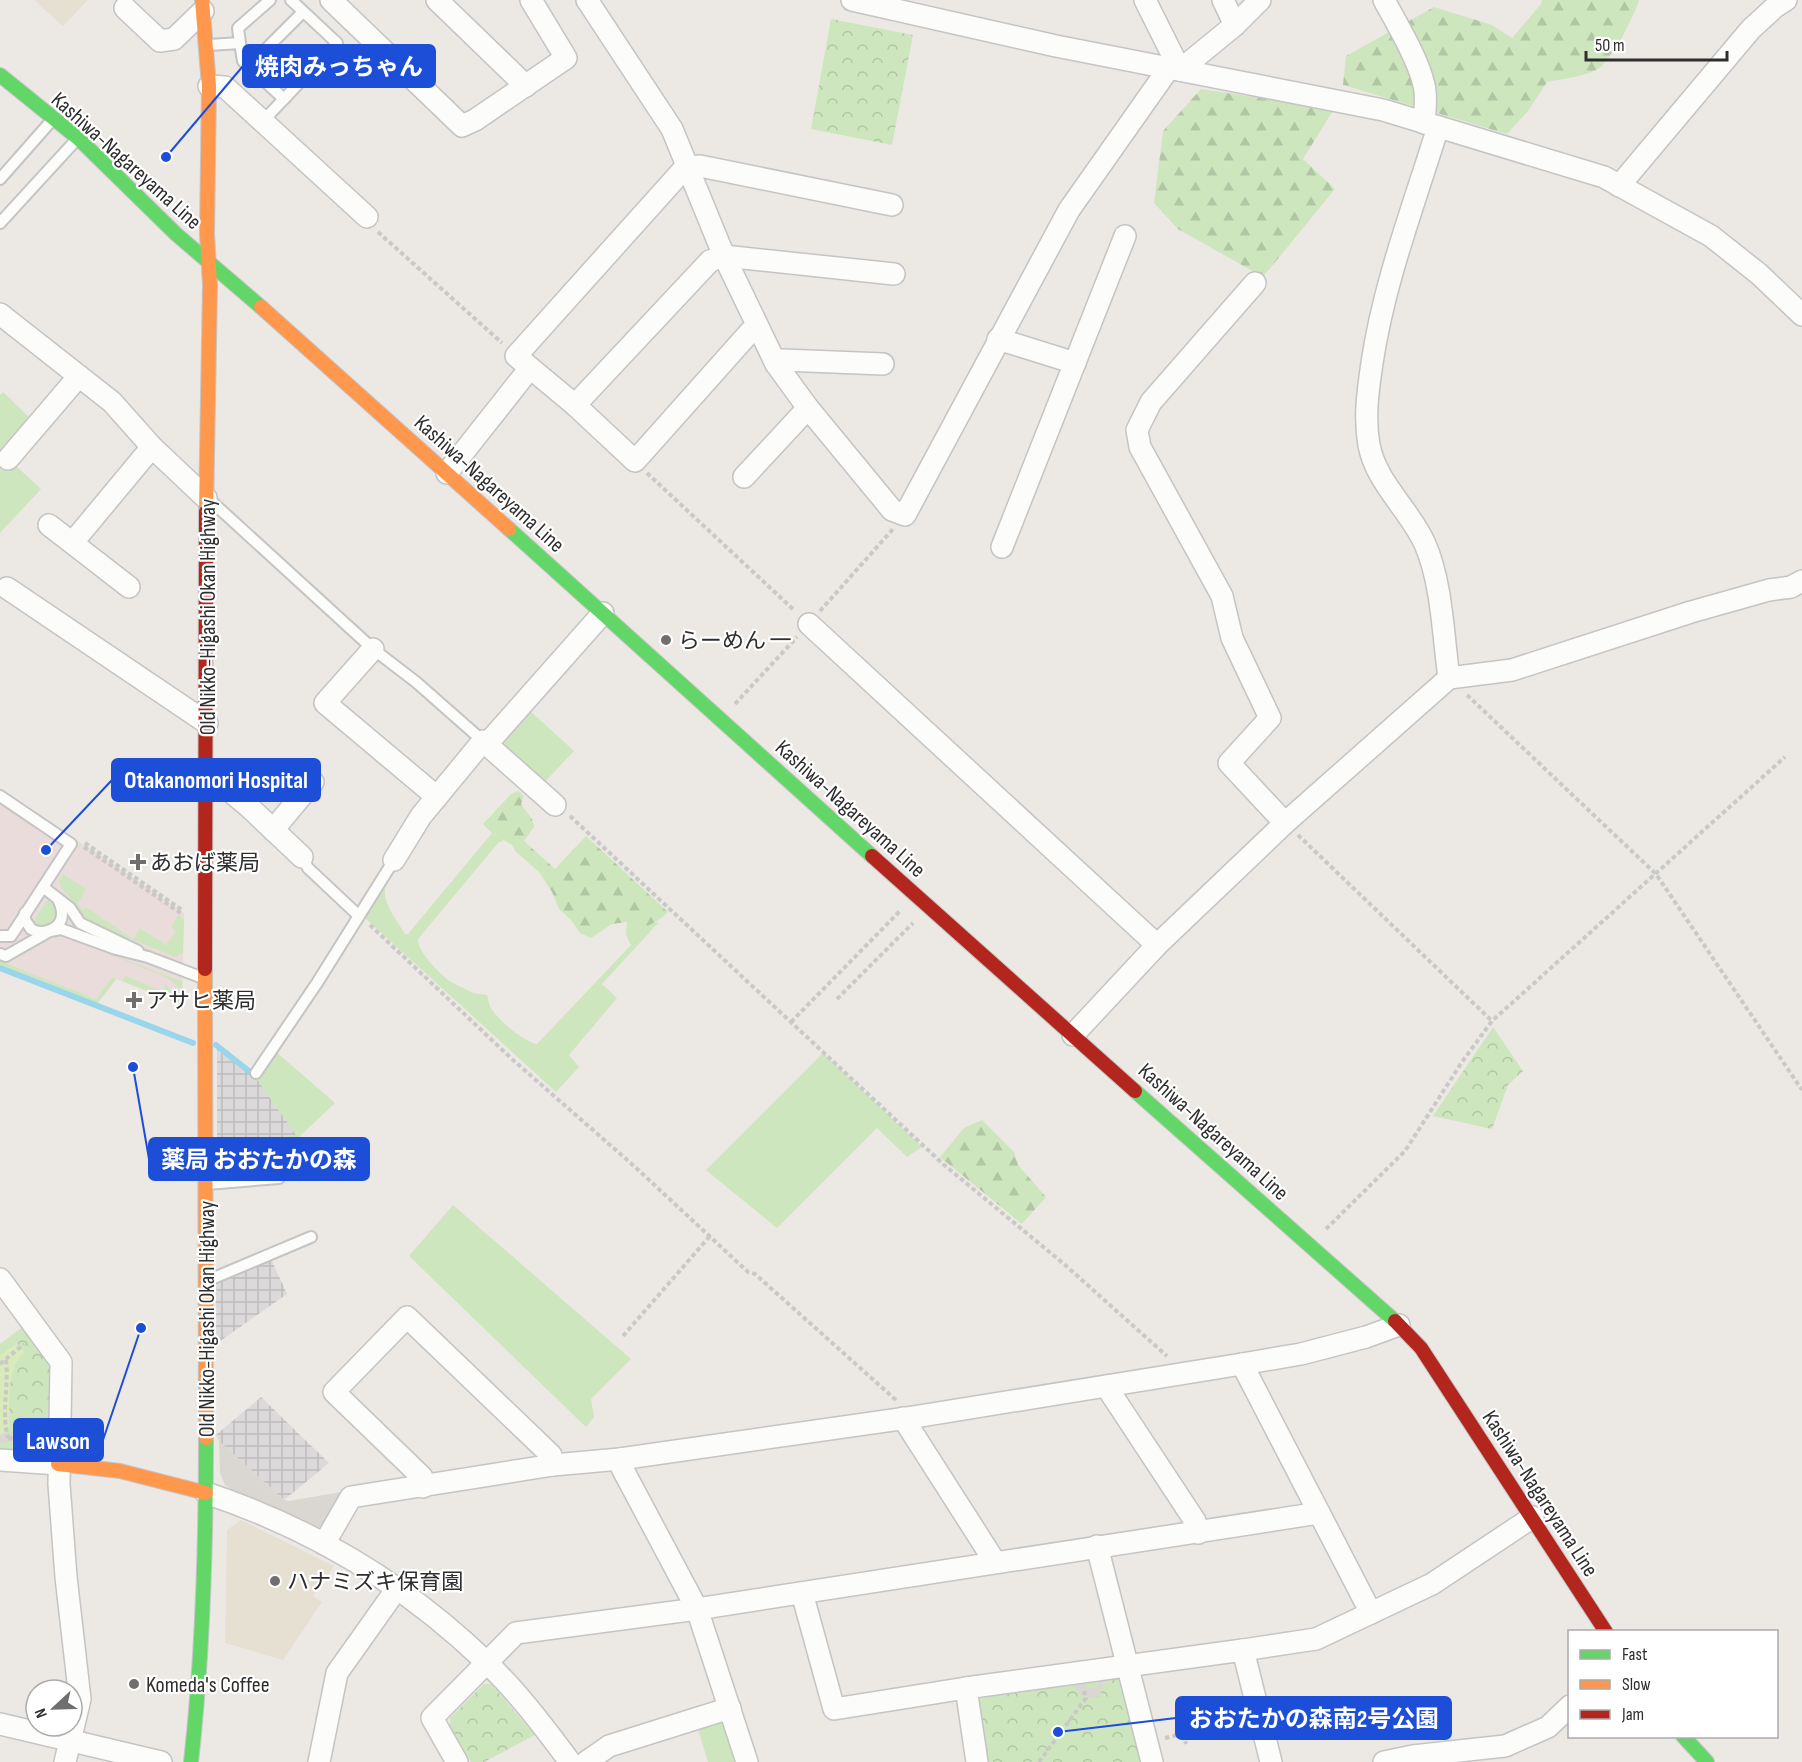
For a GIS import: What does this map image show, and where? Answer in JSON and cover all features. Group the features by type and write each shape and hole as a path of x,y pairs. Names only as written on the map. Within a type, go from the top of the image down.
{"main road":[{"name":"Old Nikko-Higashi Okan Highway","path":"191,1762 199,1691 206,1493 205,928 210,285 207,234 209,86 202,6"},
{"name":"Kashiwa-Nagareyama Line","path":"0,75 78,138 176,234 447,473 1399,1325 1421,1347 1605,1630"},
{"path":"58,1464 120,1471 179,1484 206,1493"},
{"path":"1684,1738 1707,1762"}],"street":[{"path":"331,0 462,126 475,120 566,58 531,0"},
{"path":"437,0 526,86"},
{"path":"587,0 672,129 724,256 776,364 808,408 892,510 905,515 1069,210 1174,69 1235,25 1260,0"},
{"path":"852,0 1056,46 1383,110 1604,177 1711,236 1759,274 1802,315"},
{"path":"1145,0 1174,69"},
{"path":"1223,0 1235,25"},
{"path":"1384,0 1410,50 1424,85 1431,125 1376,332 1367,413 1369,446 1393,496 1424,543 1434,571 1449,678"},
{"path":"1619,186 1751,29 1786,0"},
{"path":"125,8 160,41 174,39 202,6"},
{"path":"209,86 225,87 367,217"},
{"path":"447,473 523,362 682,171 688,167 700,166 892,205"},
{"path":"1002,547 1125,236"},
{"path":"575,405 710,261 724,256 894,274"},
{"path":"1255,283 1151,402 1137,430 1140,447 1222,596 1232,638 1270,718 1229,763 1285,823"},
{"path":"5,321 112,402 152,447 207,498"},
{"path":"523,362 575,405 635,461 750,332 758,328"},
{"path":"998,339 1075,363"},
{"path":"776,364 783,360 883,364"},
{"path":"8,459 79,376"},
{"path":"744,477 808,408"},
{"path":"73,542 152,447"},
{"path":"49,525 129,587"},
{"path":"7,588 207,723"},
{"path":"1073,1035 1156,945 1285,823 1449,678 1512,670 1691,612 1768,590 1798,588"},
{"path":"394,860 421,816 437,797 603,613"},
{"path":"809,624 1156,945"},
{"path":"373,649 325,703 437,797"},
{"path":"485,742 555,805"},
{"path":"207,772 302,857"},
{"path":"273,830 313,782"},
{"path":"0,1278 61,1362 58,1464 66,1577 80,1699 65,1762"},
{"path":"423,1487 422,1477 334,1392 407,1317 551,1455 553,1465"},
{"path":"324,1544 351,1497 553,1465 620,1459 909,1417 1242,1364 1301,1354 1366,1337 1399,1325"},
{"path":"1242,1364 1371,1613"},
{"path":"1106,1386 1195,1521 1197,1533"},
{"path":"909,1417 995,1562"},
{"path":"620,1459 622,1468 697,1609 747,1762"},
{"path":"0,1460 58,1464"},
{"path":"206,1493 263,1514 324,1544 398,1587 445,1624 487,1662 530,1710 570,1762"},
{"path":"457,1762 432,1718 516,1633 697,1609 1319,1513"},
{"path":"802,1593 834,1709 966,1688 1316,1639 1432,1584 1533,1517"},
{"path":"1097,1546 1150,1753"},
{"path":"319,1762 337,1673 398,1587"},
{"path":"1243,1650 1271,1762"},
{"path":"966,1688 977,1762"},
{"path":"586,1762 609,1746 730,1708"},
{"path":"1384,1762 1413,1756 1506,1754 1548,1727 1568,1708"},
{"path":"0,1724 161,1762"}],"lane":[{"path":"270,0 238,28 240,43 243,61 284,99"},
{"path":"263,121 337,43 291,0"},
{"path":"249,66 303,12"},
{"path":"206,45 240,43"},
{"path":"0,179 53,118"},
{"path":"0,223 78,138"},
{"path":"207,498 373,649 416,682 485,742"},
{"path":"0,796 71,844 11,936 0,936"},
{"path":"302,857 308,868 359,916"},
{"path":"256,1073 317,983 394,860"},
{"path":"43,887 70,908 80,923 121,941 148,957"},
{"path":"0,954 6,956 50,931 62,914 58,898"},
{"path":"25,913 25,920 31,929 42,933 60,929 68,930 116,949 148,957 206,979"},
{"path":"206,1184 279,1178"},
{"path":"206,1281 311,1237"}],"path":[{"path":"367,217 375,229 523,362"},
{"path":"635,461 809,624"},
{"path":"721,720 905,515"},
{"path":"1449,678 1656,874 1802,1090"},
{"path":"1310,1245 1405,1151 1462,1062 1492,1021 1785,757"},
{"path":"555,805 562,808 944,1164 1064,1264 1185,1372"},
{"path":"1285,823 1492,1021"},
{"path":"78,838 205,928"},
{"path":"82,846 205,928"},
{"path":"791,1022 916,895"},
{"path":"837,999 930,906"},
{"path":"359,916 513,1060 634,1166 748,1272 755,1274 909,1417"},
{"path":"623,1336 710,1236"},
{"path":"0,1364 39,1332"},
{"path":"6,1360 8,1377 5,1429 8,1438"},
{"path":"1039,1762 1086,1698 1080,1687 1078,1674"},
{"path":"1150,1753 1183,1734 1199,1730 1197,1722"},
{"path":"1183,1734 1186,1744"}],"shaded area":[{"path":"34,0 88,0 63,26"},
{"path":"0,788 184,913 182,1005 116,979 97,1004 0,966"},
{"path":"217,1049 256,1078 297,1135 287,1140 217,1146"},
{"path":"271,1259 287,1294 216,1344 216,1283"},
{"path":"261,1397 329,1463 284,1500 219,1441 216,1435"},
{"path":"6,1433 29,1438 48,1435 48,1441 38,1450 33,1450 33,1446 23,1443 11,1441 0,1443 0,1435"},
{"path":"219,1441 284,1500 347,1491 324,1527 314,1527 225,1485 220,1473"},
{"name":"ハナミズキ保育園","path":"241,1520 334,1566 313,1596 322,1602 283,1660 225,1643 227,1530"},
{"path":"1104,1677 1105,1684 1100,1691 1102,1694 1095,1698 1080,1695 1073,1682 1084,1680 1086,1687 1095,1688 1099,1678"}],"green space":[{"path":"1542,0 1639,0 1622,37 1603,64 1587,74 1547,82 1528,111 1507,134 1343,85 1346,56 1434,7 1492,25 1512,38"},
{"path":"831,19 913,35 892,145 811,129"},
{"path":"1201,89 1334,109 1303,159 1335,189 1263,277 1178,229 1154,203 1163,131"},
{"path":"3,392 32,420 3,454 41,489 0,533 0,395"},
{"path":"528,709 574,751 542,785 501,749 500,739"},
{"path":"518,791 524,796 521,804 532,819 534,827 524,841 555,869 586,836 668,912 654,923 626,935 627,922 612,924 591,938 580,933 559,909 552,892 539,872 516,852 512,845 492,833 483,824 511,794"},
{"path":"492,833 504,840 498,843 418,939 429,961 444,976 471,992 487,995 494,1013 525,1039 537,1044 631,945 626,935 649,924 659,922 602,984 617,998 569,1055 579,1067 556,1092 364,917 383,885 391,912 405,934 408,934"},
{"path":"63,874 86,889 77,904 84,910 86,907 133,939 140,928 166,945 176,931 171,927 178,915 184,919 183,953 176,957 88,922 80,915 61,886 59,880"},
{"path":"47,901 50,901 57,909 57,918 41,927 35,925 35,918"},
{"path":"62,935 183,982 182,990 168,978"},
{"path":"0,961 96,999 113,977 116,979 97,1004 0,966"},
{"path":"125,976 163,991 166,984 175,995 182,998 182,1005 123,981"},
{"path":"1493,1027 1523,1071 1508,1085 1492,1129 1433,1116"},
{"path":"274,1050 335,1103 298,1138 301,1142 293,1144 303,1170 222,1178 216,1175 217,1146 287,1140 287,1136 296,1135 256,1078"},
{"path":"823,1053 922,1147 907,1157 877,1128 777,1228 706,1170"},
{"path":"982,1120 1014,1152 1018,1165 1046,1197 1022,1224 940,1157 964,1128"},
{"path":"453,1205 631,1359 591,1399 594,1417 586,1427 409,1256"},
{"path":"24,1326 48,1359 52,1370 50,1441 38,1451 0,1450 0,1344"},
{"path":"17,1343 24,1352 18,1359 12,1377 9,1425 6,1433 0,1435 0,1355"},
{"path":"1116,1676 1124,1682 1143,1762 985,1762 977,1702 983,1695"},
{"path":"484,1684 491,1684 535,1735 484,1762 471,1762 450,1726 450,1718"},
{"path":"720,1722 728,1726 739,1762 708,1762 698,1729"}],"waterway":[{"path":"0,968 193,1043"},
{"path":"216,1045 255,1076"}],"traffic: fast":[{"path":"0,75 78,138 176,234 261,307"},
{"path":"509,529 872,856"},
{"path":"1135,1091 1395,1321"},
{"path":"191,1762 203,1600 206,1438"},
{"path":"1685,1738 1707,1762"}],"traffic: slow":[{"path":"202,0 209,86 207,234 210,285 206,512"},
{"path":"261,307 509,529"},
{"path":"205,969 206,1438"},
{"path":"58,1464 120,1471 206,1493"}],"traffic: jam":[{"path":"205,969 206,512"},
{"path":"872,856 1135,1091"},
{"path":"1395,1321 1421,1348 1605,1630"}],"place":[{"name":"焼肉みっちゃん","path":"166,157"},
{"name":"らーめん 一","path":"666,640"},
{"name":"Otakanomori Hospital","path":"46,850"},
{"name":"あおば薬局","path":"138,862"},
{"name":"アサヒ薬局","path":"134,1000"},
{"name":"薬局 おおたかの森","path":"133,1067"},
{"name":"Lawson","path":"141,1328"},
{"name":"ハナミズキ保育園","path":"275,1581"},
{"name":"Komeda's Coffee","path":"134,1684"},
{"name":"おおたかの森南2号公園","path":"1058,1732"}]}
